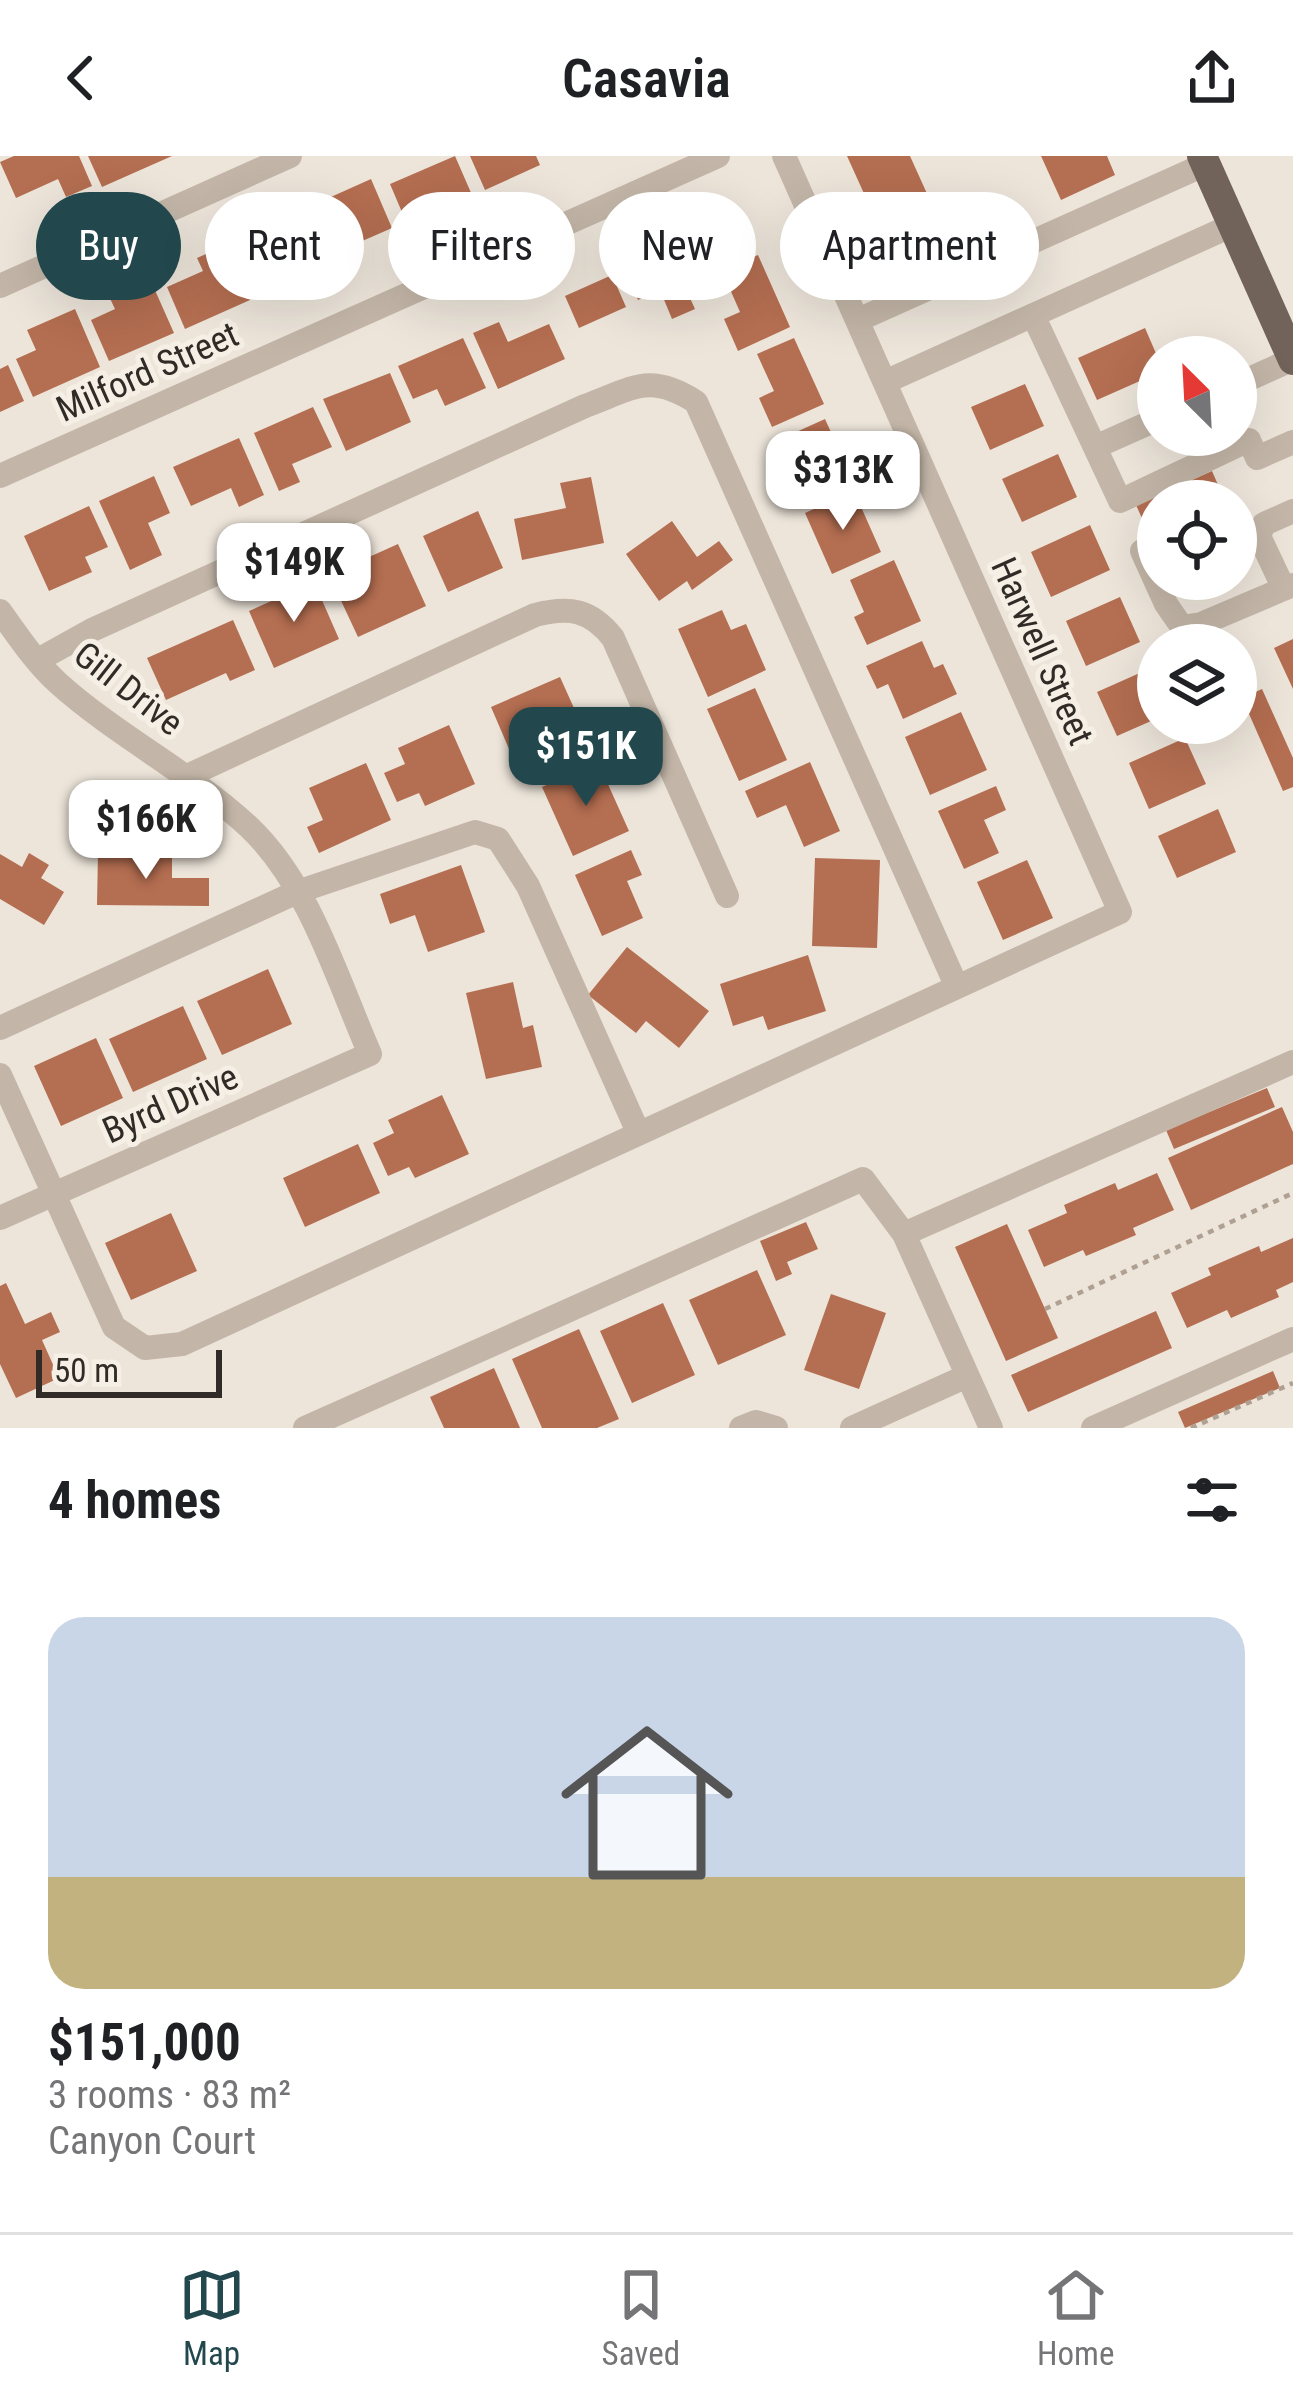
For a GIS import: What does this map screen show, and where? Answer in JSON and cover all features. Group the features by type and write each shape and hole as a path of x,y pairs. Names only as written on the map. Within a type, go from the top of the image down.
{"main road":[{"path":"1204,160 1293,360"}],"street":[{"path":"0,286 290,156"},
{"name":"Milford Street","path":"0,476 718,156"},
{"name":"Harwell Street","path":"784,156 1120,912 956,985"},
{"path":"859,320 1204,160"},
{"path":"885,382 1233,224"},
{"path":"1033,315 1120,501 1249,440 1257,458 1293,442"},
{"path":"1257,376 1293,360"},
{"path":"0,1075 114,1327 145,1348 182,1344 956,985 696,402 670,386 640,385 585,406 92,630 38,660"},
{"path":"1095,447 1137,428"},
{"path":"1164,600 1182,627 1202,624 1288,587 1259,536 1264,524 1293,511"},
{"path":"185,777 536,615 580,610 597,618 613,638 727,896"},
{"name":"Gill Drive","path":"0,611 58,683 250,828 297,892 370,1054"},
{"path":"0,1028 297,892 475,832 498,839 528,886 638,1132"},
{"name":"Byrd Drive","path":"0,1218 370,1054"},
{"path":"904,1234 1293,1061"},
{"path":"305,1428 863,1179 904,1234 991,1428"},
{"path":"1093,1428 1293,1340"},
{"path":"852,1428 967,1376"},
{"path":"741,1428 756,1422 776,1428"}],"path":[{"path":"1045,1309 1293,1193"},
{"path":"1191,1428 1293,1383"}],"building":[{"path":"14,156 79,156 92,186 64,192 58,179 16,198 0,162"},
{"path":"88,156 172,156 102,187"},
{"path":"455,156 471,192 393,192 390,184"},
{"path":"470,156 536,156 540,165 485,190"},
{"path":"847,156 910,156 926,192 863,192"},
{"path":"1041,156 1107,156 1115,175 1061,200"},
{"path":"371,179 388,230 364,240 364,192 342,192"},
{"path":"205,254 205,300 250,300 185,329 173,300 181,300 181,281 203,271 197,258"},
{"path":"756,256 790,327 738,351 724,319 740,312 735,300 756,300"},
{"path":"599,281 599,300 623,300 626,307 579,328 567,300 575,300 575,292"},
{"path":"111,300 159,300 174,333 109,361 91,320 115,309"},
{"path":"664,300 691,300 695,309 672,319"},
{"path":"75,309 100,367 33,397 16,359 36,350 27,330"},
{"path":"499,322 508,342 549,324 565,359 498,389 473,333"},
{"path":"1145,328 1148,336 1137,336 1137,382 1097,400 1078,358"},
{"path":"463,338 486,388 445,406 437,389 413,399 398,366"},
{"path":"794,338 824,404 772,427 759,398 774,391 757,354"},
{"path":"8,365 24,401 0,412 0,369"},
{"path":"390,373 411,422 346,451 323,399"},
{"path":"1025,384 1044,426 990,450 971,407"},
{"path":"313,407 332,447 292,464 300,482 279,491 254,433"},
{"path":"825,419 850,474 806,493 795,468 786,471 774,442"},
{"path":"239,438 264,495 239,507 231,488 191,506 173,467"},
{"path":"1058,454 1077,497 1022,522 1002,479"},
{"path":"1212,471 1216,480 1192,480"},
{"path":"154,476 170,513 148,523 162,555 130,570 99,501"},
{"path":"591,477 604,543 522,560 514,519 566,508 560,483"},
{"path":"854,491 881,552 832,574 805,513"},
{"path":"89,506 108,547 85,557 92,572 49,591 24,536"},
{"path":"478,511 503,568 448,592 423,536"},
{"path":"672,521 697,557 719,541 733,560 692,590 687,581 659,601 626,554"},
{"path":"1090,525 1110,570 1051,597 1031,552"},
{"path":"398,544 426,606 358,637 329,575"},
{"path":"894,560 921,621 867,645 854,617 864,612 850,580"},
{"path":"314,582 339,639 274,668 249,611"},
{"path":"1120,597 1137,643 1086,666 1066,621"},
{"path":"722,610 731,630 746,624 766,670 708,697 678,629"},
{"path":"233,620 255,670 230,681 226,673 166,700 147,658"},
{"path":"1293,639 1293,689 1274,648"},
{"path":"922,641 934,668 943,664 957,694 903,719 888,684 877,689 866,666"},
{"path":"1137,674 1137,727 1117,736 1097,692"},
{"path":"560,677 587,737 554,752 548,740 512,756 491,707"},
{"path":"755,688 787,760 739,781 707,709"},
{"path":"1262,689 1293,758 1293,787 1283,791 1257,732 1257,691"},
{"path":"961,712 987,770 930,795 905,737"},
{"path":"449,725 475,784 425,806 419,793 397,802 384,773 405,764 398,748"},
{"path":"1172,744 1188,744 1206,784 1149,809 1129,763"},
{"path":"598,762 629,831 573,856 542,787"},
{"path":"810,762 840,831 804,847 786,805 757,818 745,791"},
{"path":"366,763 391,820 319,853 307,827 323,820 309,788"},
{"path":"996,786 1006,810 984,820 999,853 964,869 938,811"},
{"path":"1218,809 1236,852 1177,878 1158,836"},
{"path":"631,850 642,875 627,881 643,918 602,936 575,875"},
{"path":"29,853 49,865 41,878 64,892 44,925 0,899 0,854 22,867"},
{"path":"98,853 172,853 172,878 209,878 209,906 97,905"},
{"path":"815,858 880,860 877,948 812,946"},
{"path":"1027,860 1053,918 1003,940 977,882"},
{"path":"461,865 485,932 428,952 415,915 390,924 380,894"},
{"path":"627,947 709,1011 679,1048 646,1021 636,1033 588,995"},
{"path":"808,955 826,1011 768,1030 763,1016 733,1026 720,984"},
{"path":"268,969 292,1024 222,1055 197,1001"},
{"path":"513,982 523,1028 533,1025 542,1067 486,1079 466,993"},
{"path":"183,1006 207,1059 133,1092 109,1039"},
{"path":"96,1038 123,1098 61,1126 34,1066"},
{"path":"1267,1088 1275,1107 1174,1149 1166,1130"},
{"path":"442,1095 469,1154 415,1178 409,1167 388,1176 373,1143 394,1133 388,1120"},
{"path":"1282,1107 1293,1132 1293,1164 1191,1210 1168,1158"},
{"path":"358,1144 380,1193 305,1227 283,1178"},
{"path":"1157,1173 1174,1210 1133,1228 1136,1235 1044,1267 1028,1230 1067,1213 1064,1205 1115,1183 1118,1190"},
{"path":"171,1213 197,1271 131,1300 105,1243"},
{"path":"806,1222 818,1249 787,1262 792,1274 776,1281 760,1241"},
{"path":"1007,1224 1058,1338 1006,1361 955,1247"},
{"path":"1293,1238 1293,1282 1276,1290 1279,1297 1231,1318 1227,1310 1187,1328 1171,1293 1211,1275 1208,1268 1259,1246 1261,1252"},
{"path":"757,1270 786,1335 718,1365 689,1300"},
{"path":"6,1283 25,1324 51,1312 60,1332 42,1340 59,1378 16,1398 0,1364 0,1286"},
{"path":"831,1294 886,1313 859,1389 804,1370"},
{"path":"663,1303 695,1375 632,1403 600,1331"},
{"path":"1156,1311 1172,1348 1028,1412 1011,1375"},
{"path":"579,1329 619,1419 597,1428 542,1428 512,1359"},
{"path":"494,1368 520,1428 444,1428 430,1397"},
{"path":"1273,1371 1280,1388 1185,1428 1178,1412"}]}
